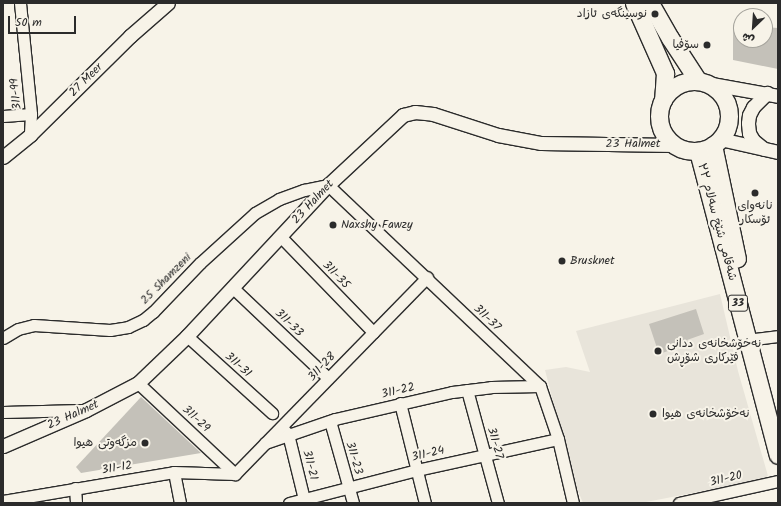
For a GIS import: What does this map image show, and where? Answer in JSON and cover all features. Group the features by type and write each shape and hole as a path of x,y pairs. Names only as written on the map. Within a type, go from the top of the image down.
{"main road":[{"path":"634,3 665,73 663,100 659,112 660,124 667,139 674,145"},
{"path":"650,3 666,32 702,82 720,93 728,108 728,124 710,145"},
{"path":"663,100 670,90 681,83 702,82"},
{"name":"شەقامی شێخ سەلام ٣٣","path":"674,145 681,149 710,145"},
{"name":"شەقامی شێخ سەلام ٣٣","path":"710,145 754,339 777,412"},
{"name":"شەقامی شێخ سەلام ٣٣","path":"710,145 778,456"}],"street":[{"name":"311-99","path":"20,3 31,114 30,135"},
{"name":"27 Meer","path":"3,157 30,135 130,36 168,3"},
{"path":"702,82 772,94"},
{"path":"764,149 753,140 749,133 749,114 753,107 772,94"},
{"name":"23 Halmet","path":"3,446 86,410 138,383 187,336 328,185 398,118 415,112 433,114 498,135 541,144 674,145"},
{"path":"3,116 31,114"},
{"path":"710,145 764,149 778,152"},
{"name":"311-37","path":"328,185 540,386 558,439 573,503"},
{"name":"25 Shamzeni","path":"3,338 18,329 34,325 110,330 128,327 143,320 153,312 200,263 255,213 279,199 304,190 328,185"},
{"name":"311-35","path":"280,236 374,332"},
{"name":"311-28","path":"285,431 328,378 427,278"},
{"name":"311-33","path":"232,287 328,378"},
{"name":"311-31","path":"187,336 272,413"},
{"path":"754,339 778,336"},
{"name":"311-29","path":"138,383 235,474"},
{"name":"311-22","path":"235,474 265,443 285,431 400,403 467,390 491,387 540,386"},
{"name":"311-27","path":"467,390 498,503"},
{"path":"400,403 425,503"},
{"path":"3,412 86,410"},
{"name":"311-23","path":"330,421 353,503"},
{"name":"311-21","path":"285,431 305,501"},
{"name":"311-24","path":"289,503 305,501 349,486 485,454 558,439"},
{"path":"174,472 180,503"},
{"name":"311-12","path":"3,501 174,472 235,474"},
{"name":"311-20","path":"679,503 778,481"},
{"path":"75,488 76,503"}],"shaded area":[{"name":"نەخۆشخانەی هیوا","path":"720,294 738,371 768,476 760,480 641,503 583,503 573,479 545,370 566,367 590,372 576,331"}],"building":[{"path":"773,28 778,28 778,69 733,60 733,48 773,48"},
{"path":"696,309 704,334 687,340 689,344 659,354 649,324"},
{"name":"مزگەوتی هیوا","path":"141,397 201,453 81,473 76,467"}],"place":[{"name":"نوسینگەی ئازاد","path":"655,14"},
{"name":"سۆفیا","path":"707,45"},
{"name":"نانەوای ئۆسکار","path":"755,193"},
{"name":"Naxshy Fawzy","path":"333,225"},
{"name":"Brusknet","path":"562,261"},
{"name":"نەخۆشخانەی ددانی فێرکاری شۆڕش","path":"658,351"},
{"name":"نەخۆشخانەی هیوا","path":"653,414"},
{"name":"مزگەوتی هیوا","path":"145,443"}]}
